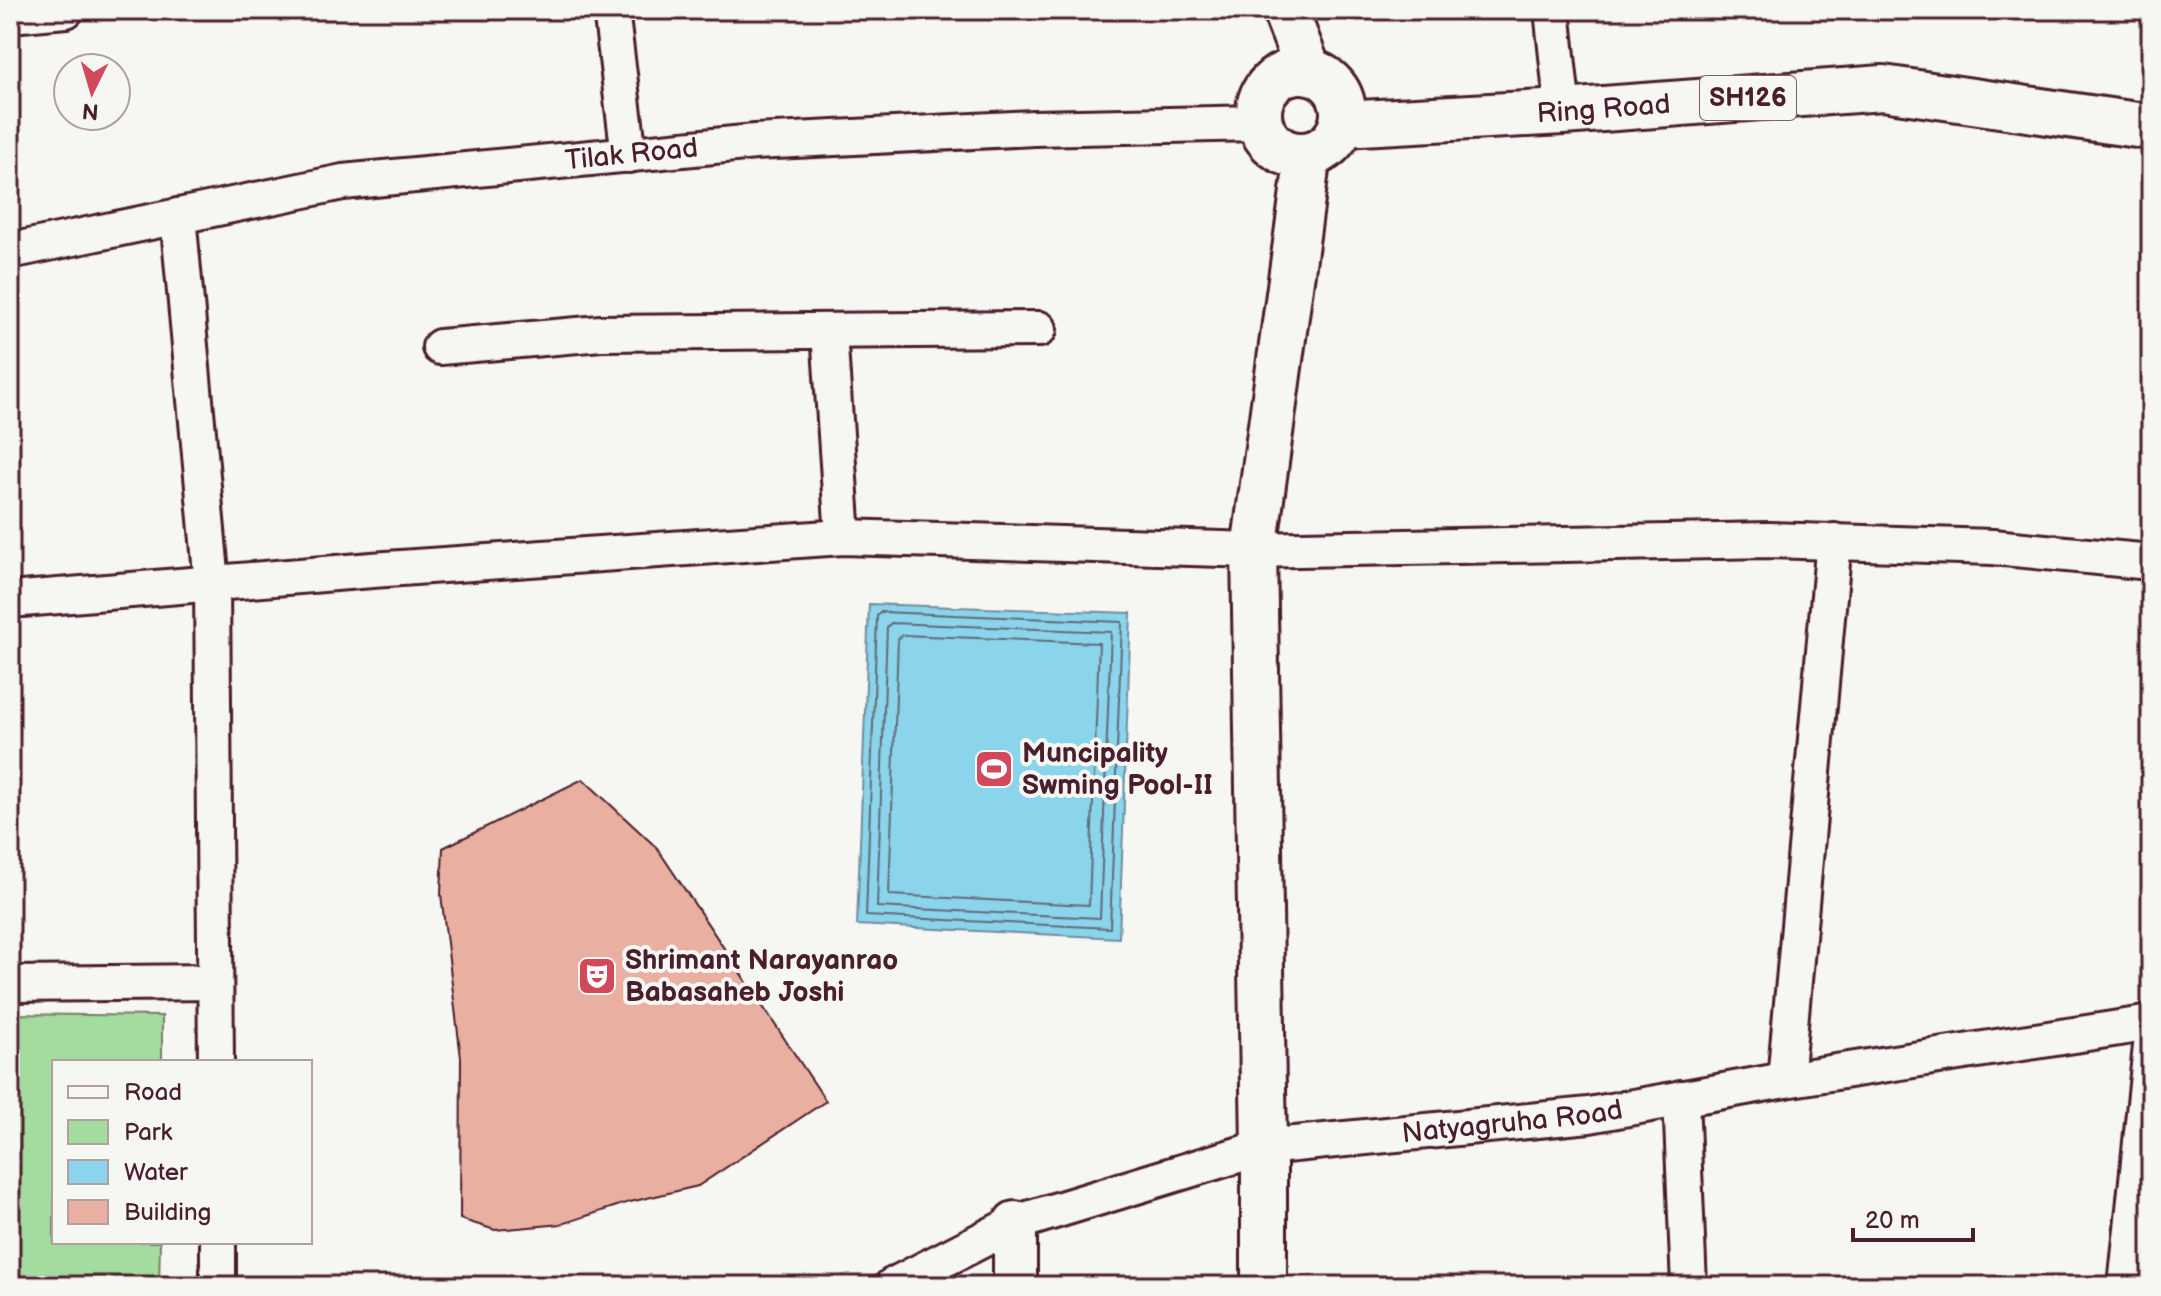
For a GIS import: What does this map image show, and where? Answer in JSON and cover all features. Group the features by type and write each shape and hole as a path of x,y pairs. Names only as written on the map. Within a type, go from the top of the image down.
{"main road":[{"path":"1285,10 1309,72"},
{"path":"1295,71 1322,76 1333,85 1340,97 1342,124 1337,137 1327,147 1308,155 1286,154 1274,147 1264,136 1259,123 1258,108 1262,95 1270,83 1281,75 1295,71"},
{"name":"Ring Road","path":"1342,124 1563,112 1883,88 2151,127"},
{"path":"1264,1286 1254,550 1308,155"}],"street":[{"path":"10,15 66,10"},
{"path":"611,10 629,155"},
{"path":"1552,10 1563,112"},
{"name":"Tilak Road","path":"10,251 343,182 755,142 1034,128 1259,123"},
{"path":"178,216 212,584 216,1060"},
{"path":"440,347 601,333 1039,329"},
{"path":"829,332 843,537"},
{"path":"10,600 843,537 1254,550 1834,541 1993,547 2151,562"},
{"path":"1785,1080 1834,541"},
{"path":"10,984 215,982"},
{"name":"Natyagruha Road","path":"892,1286 1015,1223 1264,1147 1589,1115 1785,1080 2151,1023"},
{"path":"2126,1286 2151,1046"},
{"path":"1681,1098 1689,1286"},
{"path":"1015,1223 1015,1286"},
{"path":"218,1244 218,1286"}],"green space":[{"path":"10,1014 162,1016 162,1060 52,1060 52,1244 160,1244 159,1286 10,1286"}],"water":[{"name":"Muncipality Swming Pool-II","path":"869,604 1131,613 1119,938 857,925"}],"building":[{"name":"Shrimant Narayanrao Babasaheb Joshi","path":"583,779 657,848 826,1101 698,1186 626,1203 562,1224 495,1230 460,1219 461,1058 441,894 443,848"}],"place":[{"name":"Muncipality Swming Pool-II","path":"994,769"},
{"name":"Shrimant Narayanrao Babasaheb Joshi","path":"597,976"}]}
